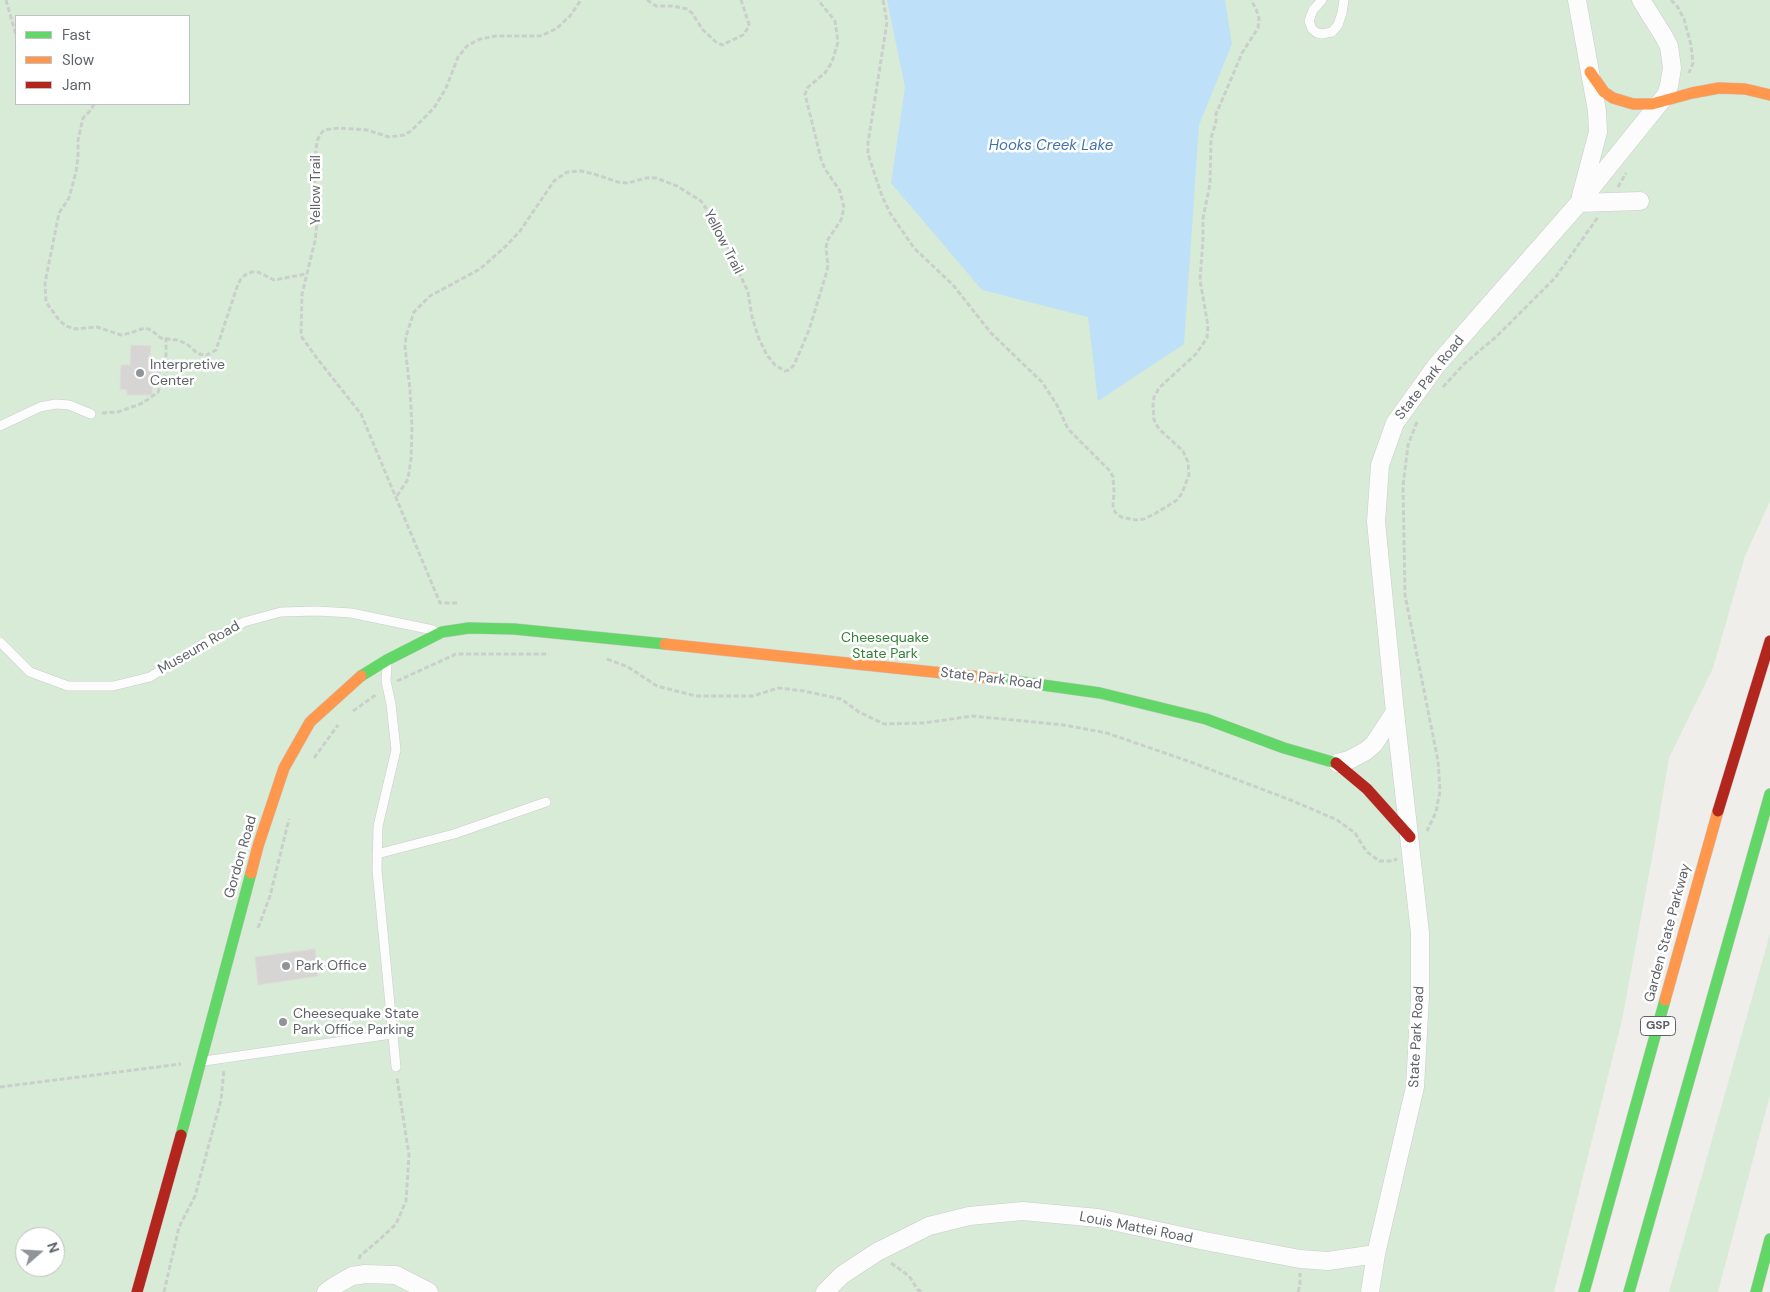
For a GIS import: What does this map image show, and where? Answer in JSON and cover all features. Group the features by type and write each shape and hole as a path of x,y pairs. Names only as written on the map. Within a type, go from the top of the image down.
{"main road":[{"path":"1590,72 1604,92 1612,98 1640,105 1662,102 1692,93 1719,88 1745,89 1770,95"},
{"name":"Gordon Road","path":"137,1292 258,846 284,768 310,722 359,676 442,632 469,628 514,629 576,636"},
{"name":"State Park Road","path":"576,636 987,677 1100,693 1206,719 1284,748 1337,763 1418,836"},
{"name":"Garden State Parkway","path":"1584,1292 1715,820 1770,641"},
{"path":"1629,1292 1770,794"},
{"path":"1756,1292 1770,1239"}],"street":[{"name":"State Park Road","path":"1577,0 1597,111 1598,132 1579,204"},
{"name":"State Park Road","path":"1370,1292 1376,1254 1415,1087 1420,997 1418,836 1395,712 1376,522 1380,465 1395,423 1436,366 1579,204 1662,102 1671,76 1670,52 1663,35 1641,0"},
{"path":"1579,204 1640,201"},
{"path":"1337,763 1349,760 1366,751 1374,744 1395,712"},
{"name":"Louis Mattei Road","path":"825,1292 842,1275 877,1252 929,1226 969,1216 1023,1211 1098,1218 1205,1242 1300,1259 1328,1261 1376,1254"},
{"path":"326,1292 336,1284 352,1276 365,1274 396,1275 429,1292"}],"lane":[{"path":"1322,0 1313,10 1309,21 1312,29 1316,33 1322,34 1332,32 1338,24 1344,0"},
{"path":"0,426 40,407 56,404 69,405 91,414"},
{"name":"Museum Road","path":"0,642 30,672 68,686 114,686 150,677 200,646 244,622 281,612 351,613 442,632"},
{"path":"387,660 387,687 391,704 396,750 378,826 377,854 396,1067"},
{"path":"377,854 454,834 546,802"},
{"path":"201,1061 392,1034"}],"path":[{"path":"6,0 15,32"},
{"name":"Yellow Trail","path":"306,274 316,241 317,223 314,171 316,149 320,135 324,130 352,128 389,137 404,135 434,108 448,82 458,57 467,46 480,39 496,36 540,36 556,29 570,16 581,0"},
{"path":"647,0 656,6 673,6 688,9 703,30 722,45 743,35 748,28 749,24 740,0"},
{"name":"Yellow Trail","path":"396,496 408,479 411,459 411,409 405,347 406,336 414,312 430,296 480,269 506,246 520,231 554,181 567,172 581,171 618,182 628,183 646,178 656,178 678,186 701,201 718,226 748,292 752,317 759,339 768,355 776,365 785,371 794,365 809,330 827,271 827,241 841,220 844,208 840,192 825,169 821,159 804,94 825,73 832,62 838,42 835,21 818,0"},
{"path":"883,0 888,22 868,149 871,166 890,213 914,248 953,285 991,333 1042,382 1057,405 1068,429 1110,472 1114,483 1113,506 1115,512 1121,517 1136,520 1144,519 1176,500 1182,493 1189,475 1188,462 1183,451 1159,429 1154,420 1154,396 1159,388 1196,354 1206,338 1208,326 1200,280 1203,218 1210,184 1211,138 1216,122 1216,114 1242,53 1258,28 1256,9 1251,0"},
{"path":"1671,0 1677,6 1684,19 1691,46 1693,63 1688,76"},
{"path":"94,105 83,118 72,187 59,213 45,283 46,302 59,320 66,326 76,329 98,327 121,334 145,328 151,330 157,336 187,344 203,356 216,350 238,284 245,275 258,272 274,280 306,274 302,294 302,336 316,357 361,414 440,603 457,602"},
{"path":"1437,394 1463,365 1497,336 1555,278 1602,212"},
{"path":"91,414 118,412 143,403 158,392 166,372 166,338"},
{"path":"1418,421 1408,445 1403,486 1405,595 1438,760 1440,791 1436,812 1418,836"},
{"path":"349,714 387,687 418,670 456,654 552,654"},
{"path":"602,658 628,667 657,686 696,696 753,696 778,688 804,691 841,699 859,712 884,724 924,723 972,716 1064,724 1107,733 1188,761 1293,801 1337,820 1355,833 1366,851 1379,861 1392,861 1399,858"},
{"path":"312,761 342,719"},
{"path":"255,933 270,896 291,812"},
{"path":"164,1292 179,1227 195,1196 221,1100 225,1058"},
{"path":"0,1087 201,1061"},
{"path":"352,1276 360,1256 396,1224 406,1201 409,1155 396,1067"},
{"path":"877,1252 909,1276 918,1290 923,1292"}],"green space":[{"name":"Cheesequake State Park","path":"0,0 1770,0 1770,501 1745,556 1713,668 1669,758 1622,1020 1554,1292 0,1292"},
{"path":"1770,934 1770,1095 1718,1292 1669,1292"}],"water":[{"name":"Hooks Creek Lake","path":"887,0 1225,0 1232,44 1199,125 1184,344 1098,401 1088,317 982,290 891,183 905,87"}],"building":[{"name":"Interpretive Center","path":"131,345 151,346 149,363 161,362 160,380 153,380 152,395 127,395 127,390 120,389 121,365 130,365"},
{"name":"Park Office","path":"315,949 318,976 258,985 255,957"}],"traffic: fast":[{"path":"361,676 387,660 442,632 469,628 514,629 665,644"},
{"path":"1000,679 1100,693 1206,719 1284,748 1336,763"},
{"path":"1629,1292 1770,794"},
{"path":"181,1135 251,873"},
{"path":"1584,1292 1665,1000"},
{"path":"1756,1292 1770,1239"}],"traffic: slow":[{"path":"1590,72 1604,92 1613,98 1633,104 1652,104 1719,88 1745,89 1770,95"},
{"path":"665,644 1000,679"},
{"path":"251,873 284,768 310,722 361,676"},
{"path":"1665,1000 1718,811"}],"traffic: jam":[{"path":"1718,811 1770,641"},
{"path":"1336,763 1367,789 1410,837"},
{"path":"137,1292 181,1135"}],"place":[{"name":"Interpretive Center","path":"140,373"},
{"name":"Park Office","path":"286,966"},
{"name":"Cheesequake State Park Office Parking","path":"283,1022"}]}
